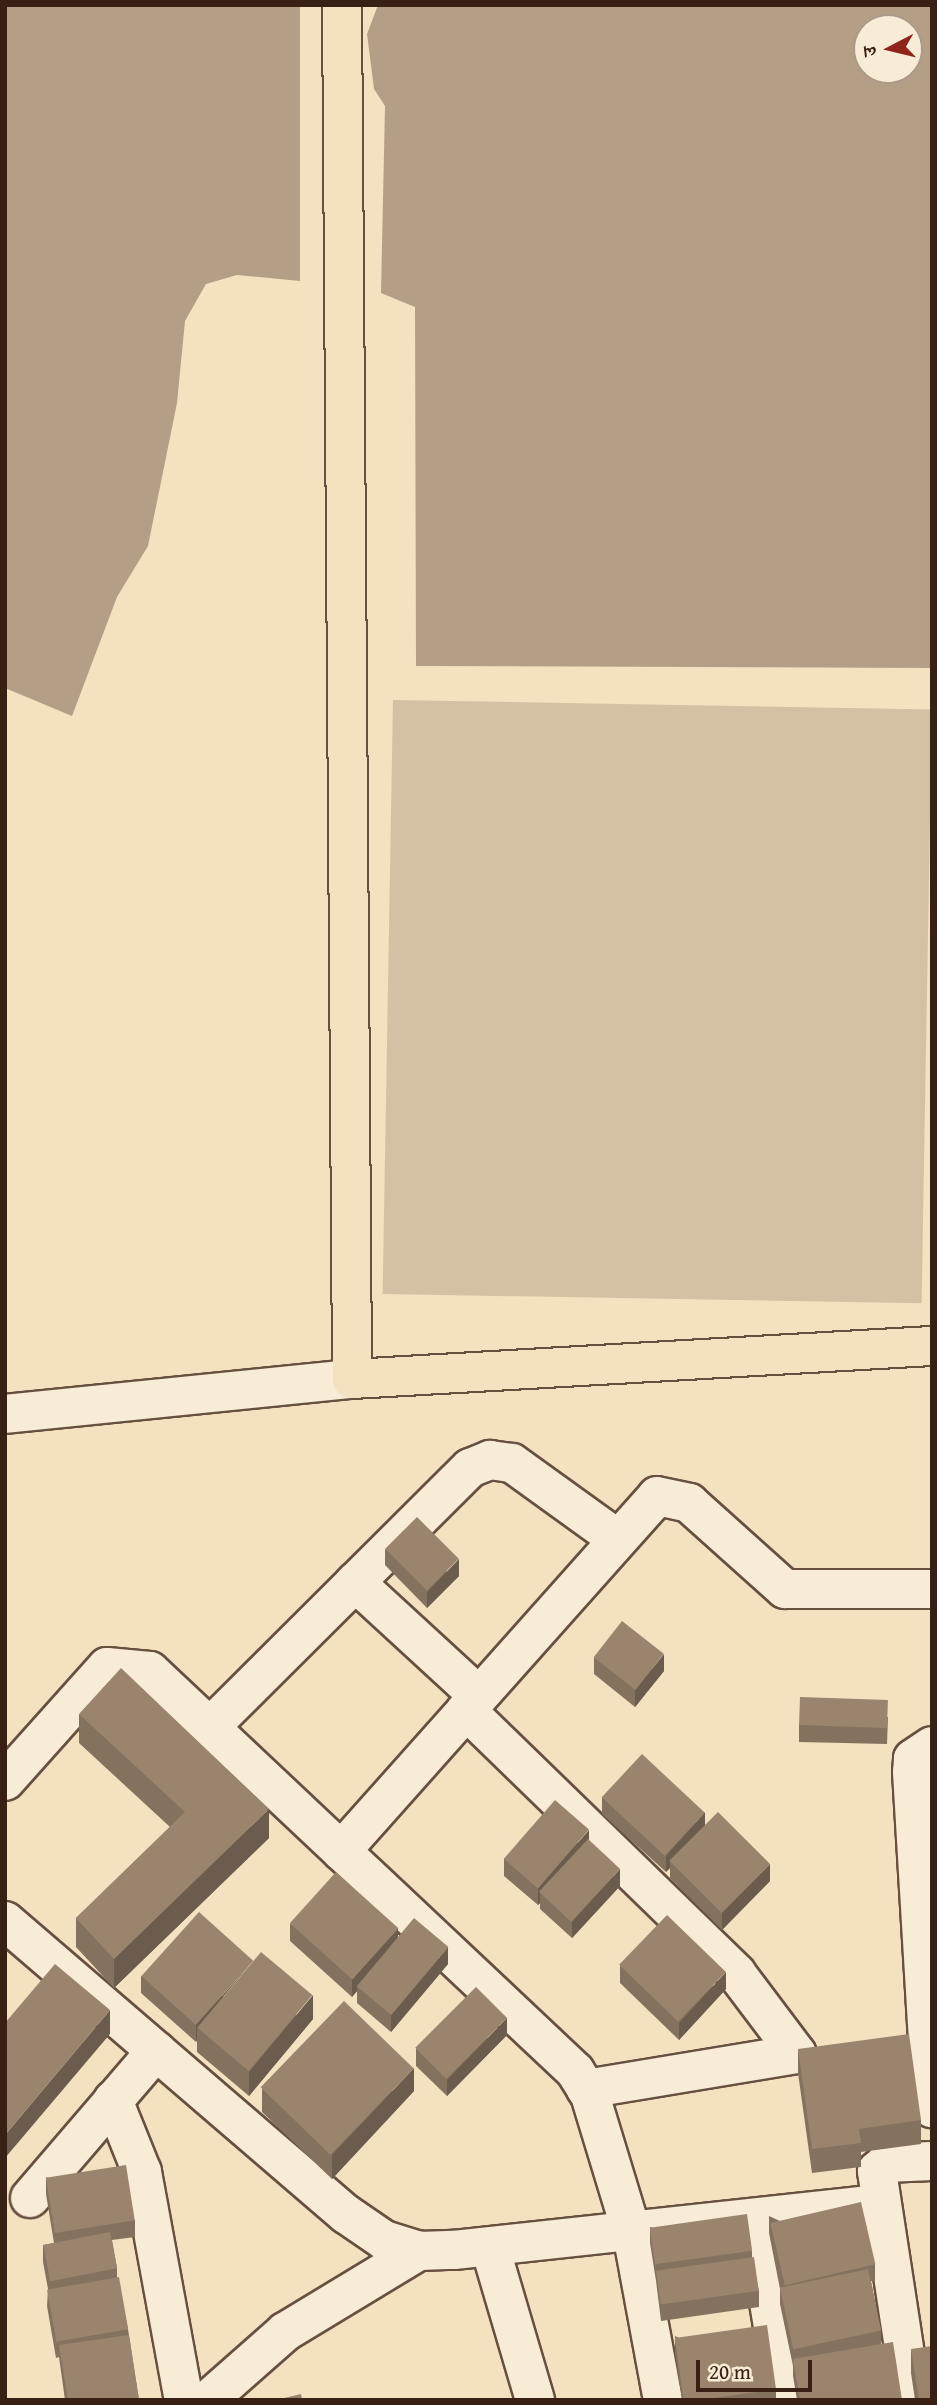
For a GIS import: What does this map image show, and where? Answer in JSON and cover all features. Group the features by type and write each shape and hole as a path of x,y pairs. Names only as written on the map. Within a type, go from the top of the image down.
{"main road":[{"path":"342,5 352,1379 932,1346"}],"street":[{"path":"5,1413 352,1379"},
{"path":"210,1727 470,1468 490,1461 539,1478 616,1538"},
{"path":"341,1851 616,1538 657,1496 672,1495 689,1503 785,1589 932,1589"},
{"path":"355,1582 736,1973 797,2054 586,2089"},
{"path":"5,1781 107,1667 150,1671 210,1727 586,2089 632,2233 663,2400"},
{"path":"932,1746 913,1759 912,1772 926,1953 932,2108"},
{"path":"5,1921 346,2214 384,2240 419,2250 490,2246 632,2233 879,2204"},
{"path":"30,2198 156,2051"},
{"path":"113,2100 142,2172 184,2400"},
{"path":"912,2400 879,2204 877,2171 886,2163 932,2161"},
{"path":"755,2218 785,2400"},
{"path":"490,2246 535,2400"},
{"path":"208,2400 285,2332 419,2250"}],"shaded area":[{"path":"5,5 300,5 300,281 237,275 206,284 185,321 177,403 148,546 117,597 72,716 5,688"},
{"path":"378,5 932,5 932,668 416,666 415,307 381,293 385,106 374,89 367,34"},
{"path":"393,700 932,709 922,1303 383,1294"}],"building":[{"path":"417,1517 459,1559 427,1591 385,1549"},
{"path":"622,1621 664,1654 635,1690 594,1657"},
{"path":"121,1668 269,1809 114,1959 76,1918 185,1812 79,1714"},
{"path":"800,1697 888,1700 887,1728 799,1725"},
{"path":"642,1754 705,1813 665,1856 602,1797"},
{"path":"555,1800 589,1830 538,1888 504,1859"},
{"path":"718,1812 770,1864 722,1913 669,1861"},
{"path":"588,1839 620,1869 571,1922 539,1892"},
{"path":"336,1872 398,1928 352,1979 290,1923"},
{"path":"199,1912 253,1961 196,2025 141,1976"},
{"path":"667,1915 726,1972 678,2022 619,1965"},
{"path":"414,1918 448,1947 391,2015 357,1986"},
{"path":"261,1952 312,1995 249,2071 197,2028"},
{"path":"55,1964 110,2010 5,2135 5,2023"},
{"path":"476,1987 507,2018 446,2079 415,2048"},
{"path":"344,2001 414,2068 330,2155 261,2087"},
{"path":"909,2034 921,2120 859,2129 861,2143 812,2149 798,2049"},
{"path":"126,2165 135,2220 55,2233 46,2178"},
{"path":"861,2202 875,2264 785,2285 770,2223"},
{"path":"747,2214 752,2251 655,2264 650,2228"},
{"path":"110,2232 117,2268 50,2281 43,2245"},
{"path":"754,2257 759,2291 661,2304 656,2271"},
{"path":"868,2269 881,2331 793,2349 780,2288"},
{"path":"119,2277 128,2329 56,2342 47,2290"},
{"path":"767,2325 776,2389 684,2400 675,2338"},
{"path":"129,2335 139,2400 68,2400 59,2345"},
{"path":"893,2342 902,2400 800,2400 793,2359"},
{"path":"932,2346 932,2400 919,2400 911,2349"},
{"path":"301,2394 302,2400 276,2400"}]}
